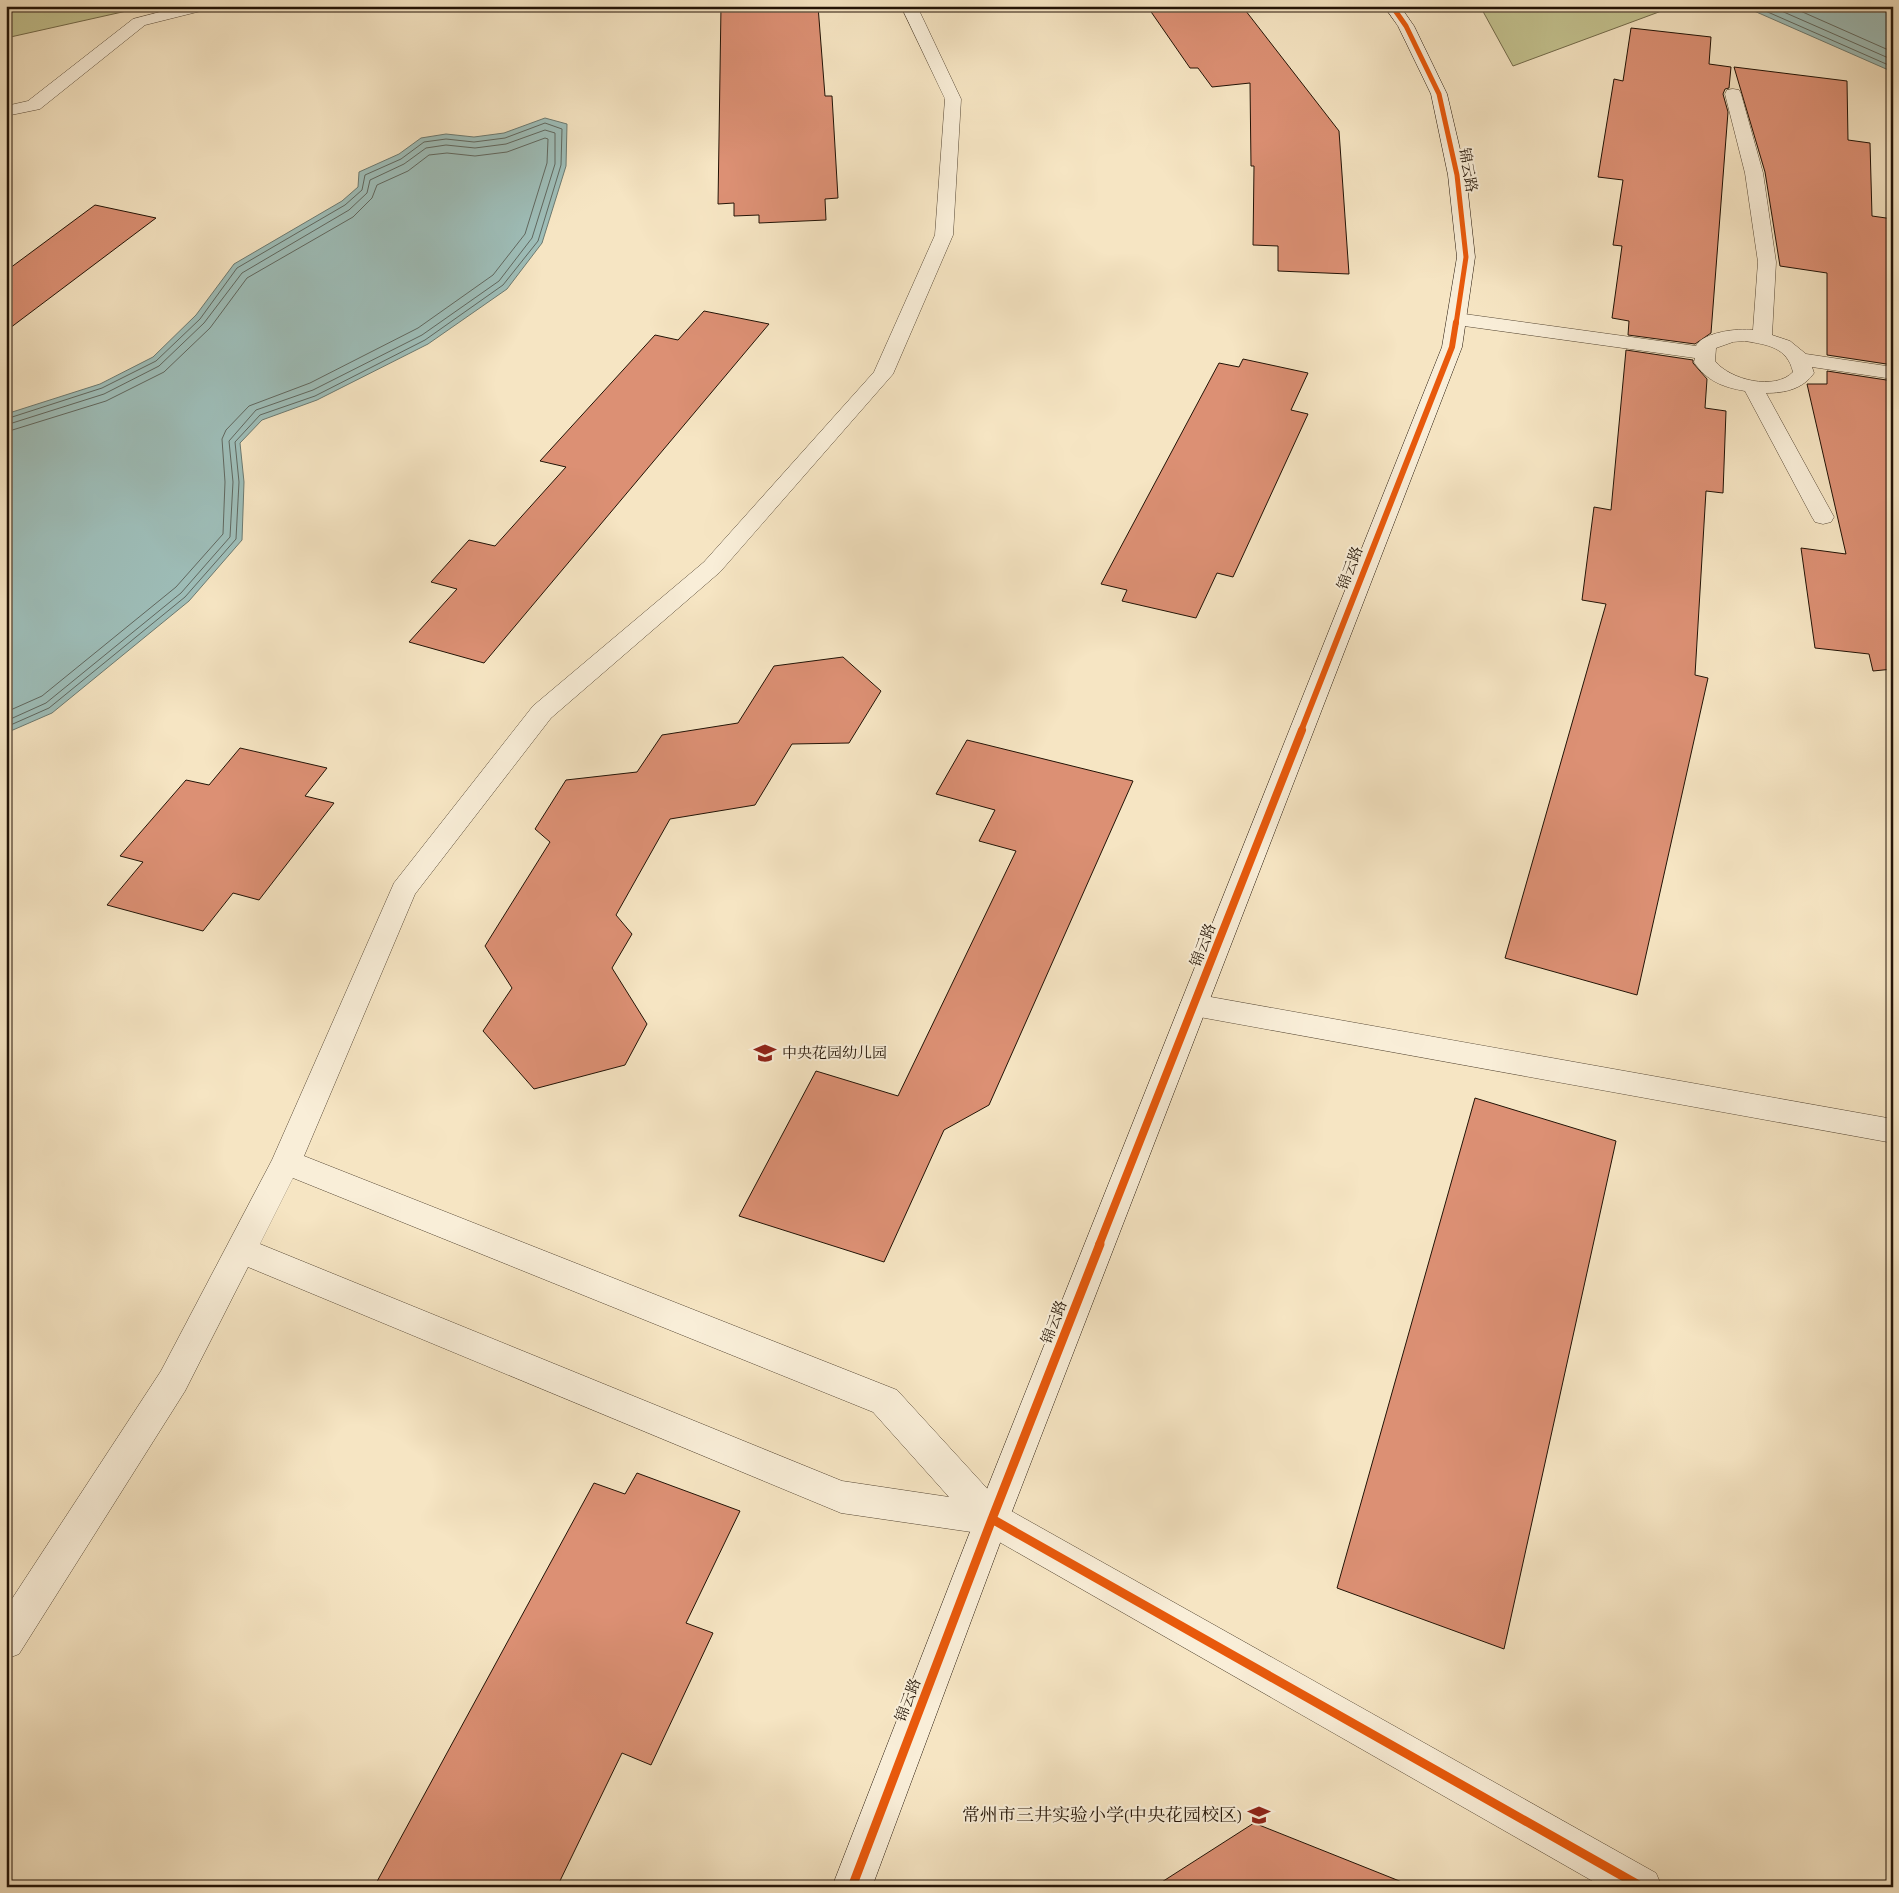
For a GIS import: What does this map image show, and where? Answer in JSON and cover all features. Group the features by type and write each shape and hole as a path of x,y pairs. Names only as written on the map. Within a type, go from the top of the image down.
{"street":[{"path":"6,112 34,105 139,22 203,6"},
{"path":"6,1642 173,1381 286,1162 402,890 542,712 712,567 883,374 944,236 953,99 909,6"},
{"name":"锦云路","path":"852,1887 992,1519 1452,347 1466,257 1457,176 1439,94 1406,26 1392,6"},
{"path":"1733,94 1754,173 1768,262 1762,338"},
{"path":"1456,319 1703,353"},
{"path":"1801,359 1804,368 1802,376 1795,382 1784,387 1753,388 1736,384 1710,370 1704,362 1703,353 1706,345 1730,336 1762,338 1779,343 1801,359 1893,373"},
{"path":"1753,388 1823,517"},
{"path":"1194,1005 1893,1131"},
{"path":"286,1162 885,1401 992,1519 1642,1887"},
{"path":"241,1250 841,1497 992,1519"}],"shaded area":[{"path":"6,6 149,6 6,38"},
{"path":"1480,6 1675,6 1513,66"}],"water":[{"path":"1741,6 1893,6 1893,72 1745,7"},
{"path":"545,118 567,124 566,166 542,243 507,289 428,344 317,400 262,420 240,443 244,482 242,540 189,601 52,713 6,733 6,414 100,384 153,357 196,315 234,264 342,201 358,187 359,172 399,154 421,138 446,134 474,137 504,133"}],"building":[{"path":"721,6 818,6 825,96 832,96 838,198 825,199 826,220 759,223 759,215 734,216 734,203 718,204"},
{"path":"1147,6 1242,6 1339,131 1349,274 1278,271 1278,246 1253,245 1254,166 1251,166 1250,83 1212,87 1198,68 1190,68"},
{"path":"1631,28 1711,37 1709,64 1731,67 1729,88 1725,89 1723,94 1728,112 1711,333 1695,344 1628,335 1629,321 1612,318 1622,246 1613,245 1623,180 1598,177 1614,79 1623,81"},
{"path":"1734,67 1847,81 1848,140 1870,143 1872,216 1893,219 1893,365 1827,355 1827,273 1780,266 1765,172"},
{"path":"95,205 156,218 6,331 6,271"},
{"path":"704,311 769,324 484,663 409,642 457,589 431,582 469,540 495,546 566,467 540,461 655,335 678,340"},
{"path":"1626,350 1693,360 1693,363 1707,379 1705,408 1726,411 1723,493 1706,491 1695,675 1708,678 1637,995 1505,958 1606,604 1582,600 1594,507 1611,510"},
{"path":"1243,359 1308,373 1291,410 1308,414 1233,577 1217,573 1196,618 1122,601 1127,590 1101,584 1219,363 1239,367"},
{"path":"1827,371 1893,381 1893,669 1873,671 1869,654 1815,648 1801,548 1846,554 1807,384 1827,384"},
{"path":"843,657 881,691 849,743 792,744 755,805 670,819 616,915 632,934 612,968 647,1024 625,1065 534,1089 483,1031 512,988 485,946 550,842 535,829 566,780 637,772 662,735 738,723 774,666"},
{"path":"967,740 1133,781 989,1105 944,1130 884,1262 739,1216 816,1071 898,1096 1016,851 979,841 995,810 936,794"},
{"path":"240,748 327,768 305,796 334,803 259,900 233,893 203,931 107,905 143,862 120,856 186,780 209,785"},
{"path":"1475,1098 1616,1141 1504,1649 1337,1588"},
{"path":"637,1473 740,1511 686,1623 713,1633 651,1765 622,1753 557,1887 374,1887 594,1483 625,1494"},
{"path":"1254,1823 1407,1884 1406,1887 1154,1887"}],"cycle path":[{"path":"852,1887 992,1519 1452,347 1466,257 1457,175 1439,94 1406,26 1392,6"},
{"path":"992,1519 1642,1887"}],"place":[{"name":"中央花园幼儿园","path":"765,1053"},
{"name":"常州市三井实验小学(中央花园校区)","path":"1259,1815"}]}
